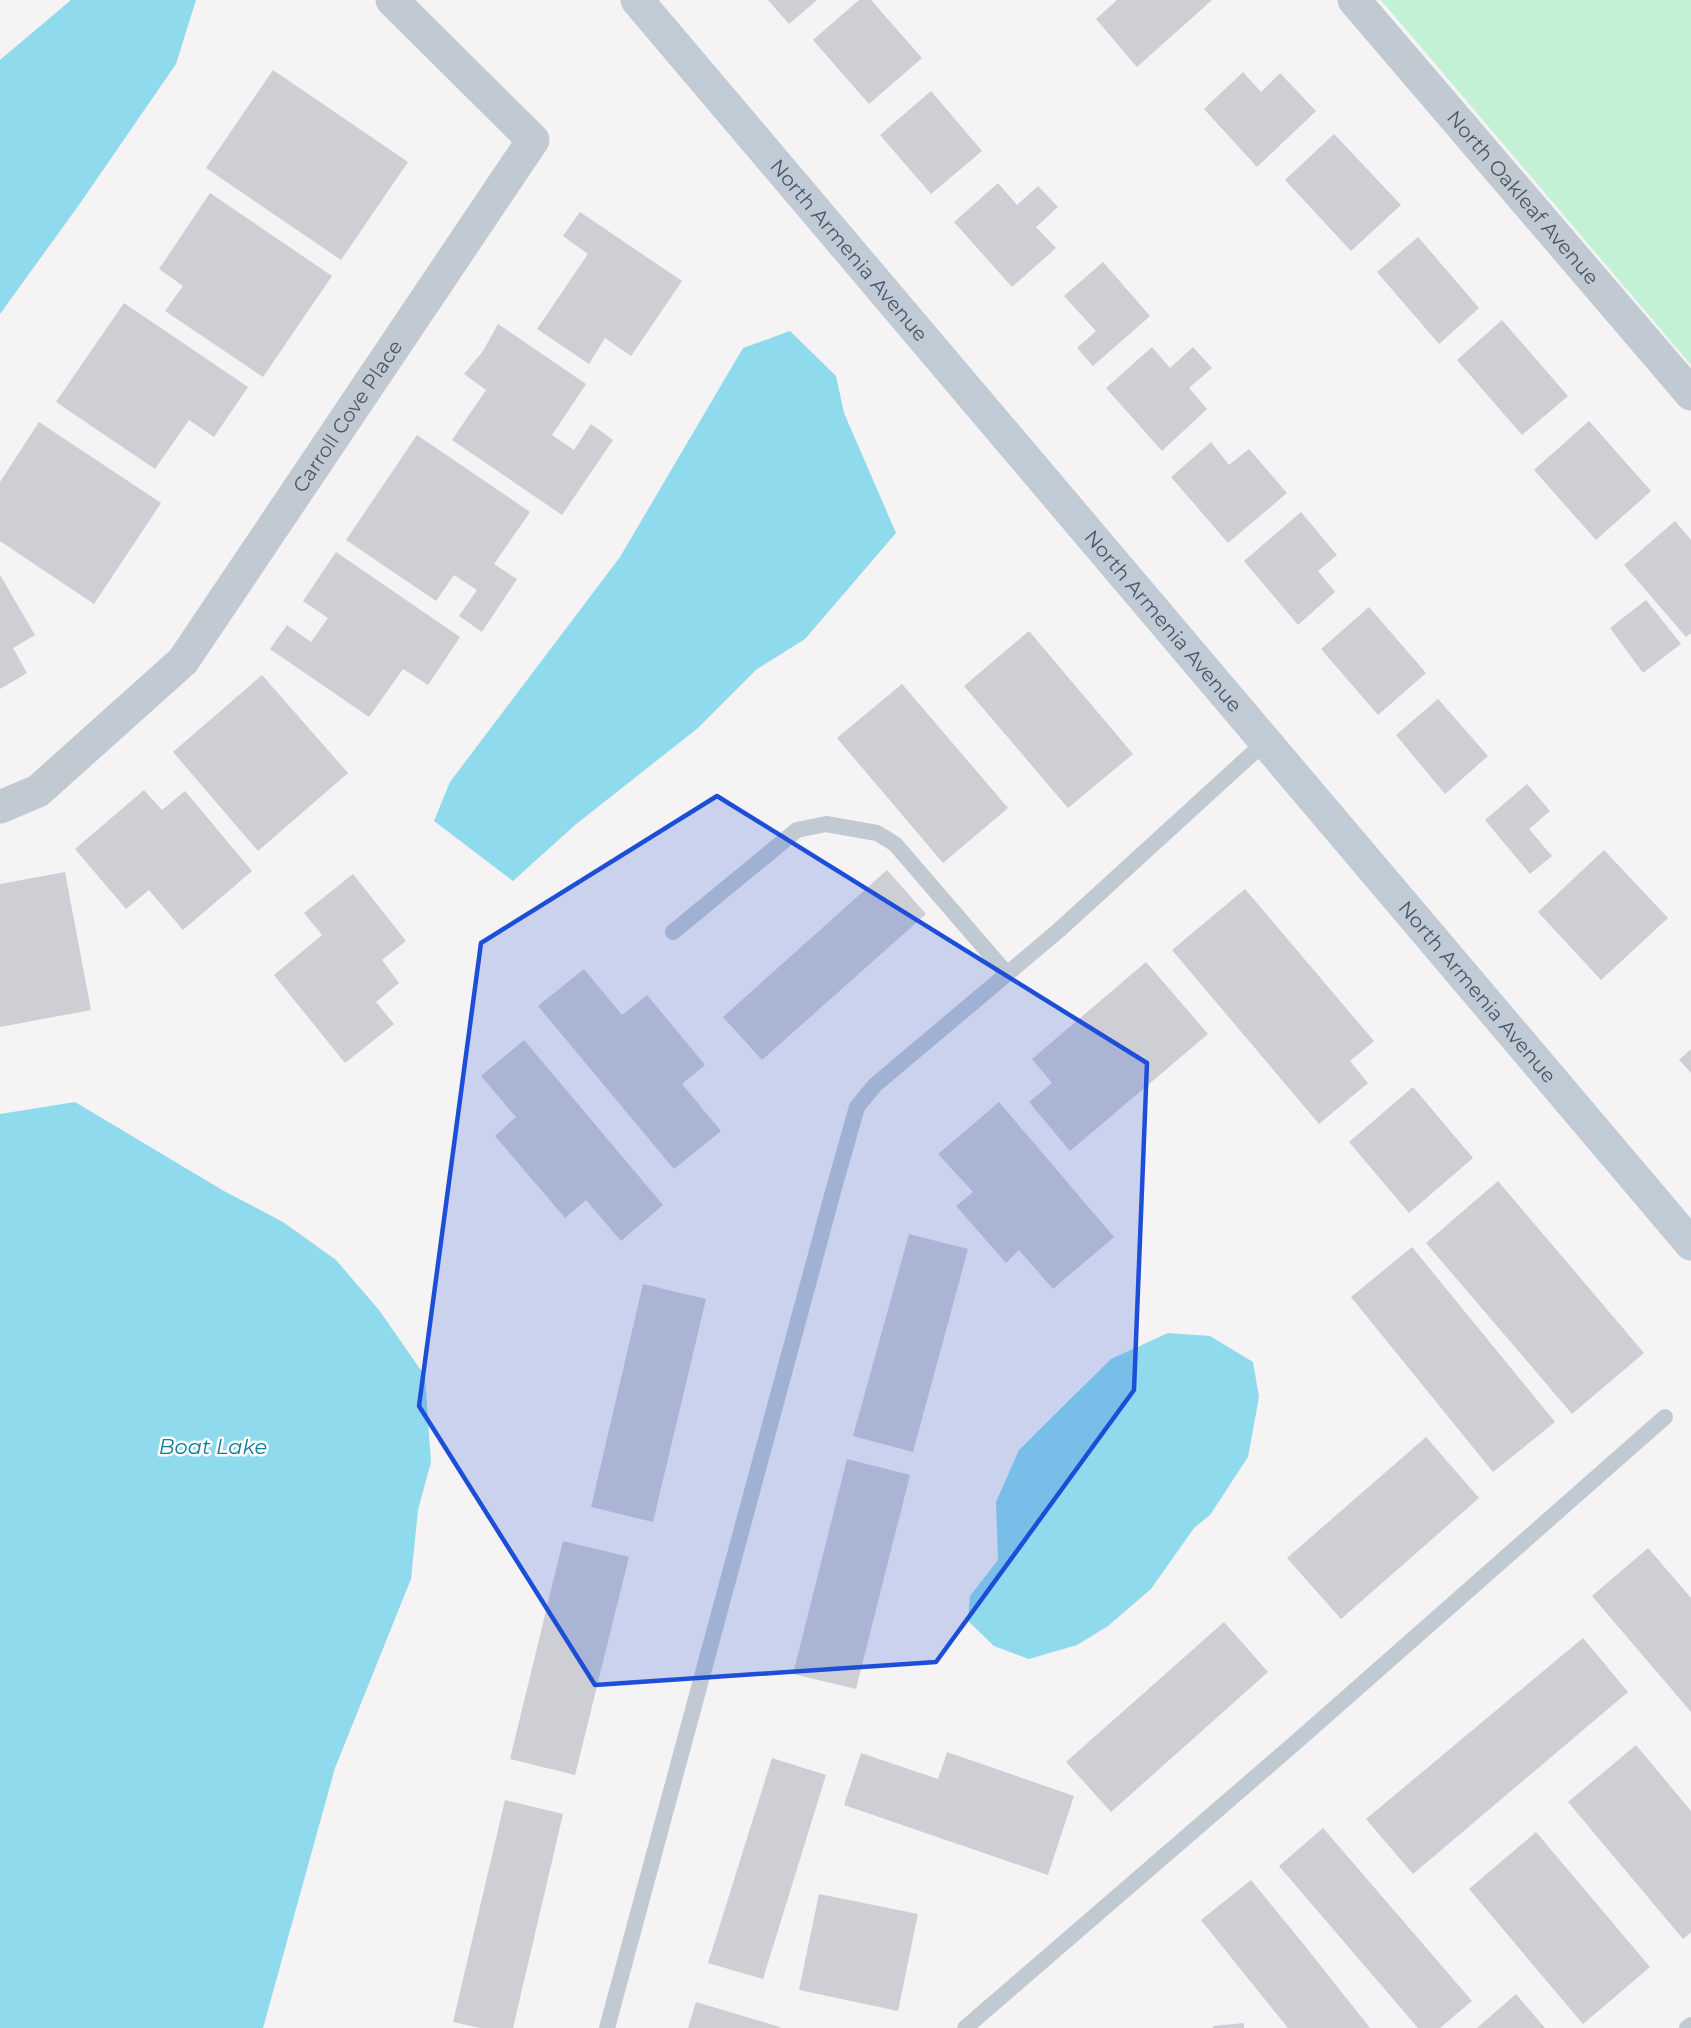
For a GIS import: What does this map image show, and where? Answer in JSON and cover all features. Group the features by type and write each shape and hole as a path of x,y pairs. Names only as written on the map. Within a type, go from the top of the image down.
{"main road":[{"name":"North Armenia Avenue","path":"637,0 1691,1244"}],"street":[{"name":"Carroll Cove Place","path":"0,807 38,791 183,661 533,140 392,0"},
{"name":"North Oakleaf Avenue","path":"1354,0 1691,394"}],"lane":[{"path":"607,2028 858,1107 875,1086 1058,931 1265,742"},
{"path":"673,932 797,830 826,824 877,833 895,844 1007,974"},
{"path":"965,2028 1295,1743 1665,1417"},
{"path":"1688,2028 1691,2025"}],"highlighted area":[{"path":"717,796 1147,1063 1134,1390 936,1662 595,1685 419,1406 481,943"}],"green space":[{"path":"1381,0 1691,0 1691,365"}],"water":[{"path":"71,0 196,0 176,64 0,314 0,60"},
{"path":"790,331 836,376 844,413 896,533 805,639 757,669 698,728 575,825 513,881 434,821 450,782 620,557 743,348"},
{"name":"Boat Lake","path":"75,1102 224,1191 283,1222 336,1260 379,1310 425,1376 431,1462 418,1510 411,1579 335,1768 263,2028 0,2028 0,1114"},
{"path":"1168,1333 1210,1336 1253,1362 1259,1397 1248,1457 1210,1515 1194,1528 1151,1589 1108,1626 1077,1645 1029,1659 994,1646 968,1621 970,1596 998,1560 996,1502 1019,1450 1111,1359"}],"building":[{"path":"768,0 817,0 789,24"},
{"path":"859,0 871,0 922,58 869,104 813,40"},
{"path":"1117,0 1212,0 1137,67 1096,19"},
{"path":"273,70 408,162 341,260 206,168"},
{"path":"1243,72 1261,92 1280,73 1316,111 1257,167 1204,109"},
{"path":"931,91 982,151 931,194 880,135"},
{"path":"1334,134 1401,205 1351,251 1285,180"},
{"path":"998,183 1017,205 1038,186 1058,207 1036,227 1056,248 1012,287 954,222"},
{"path":"210,193 332,276 263,377 165,311 183,286 159,269"},
{"path":"580,212 682,281 631,356 605,338 589,364 537,329 588,254 563,236"},
{"path":"1418,237 1479,308 1439,344 1377,272"},
{"path":"1103,262 1150,316 1093,366 1077,348 1096,331 1064,296"},
{"path":"124,303 248,387 214,437 189,420 155,469 56,402"},
{"path":"1502,320 1568,396 1522,435 1457,360"},
{"path":"498,324 586,384 552,435 574,450 591,424 613,440 562,515 452,440 486,390 464,374 483,351"},
{"path":"1152,347 1170,368 1193,347 1212,368 1189,388 1207,409 1162,451 1106,388"},
{"path":"1589,421 1651,491 1596,540 1534,470"},
{"path":"39,422 161,503 94,604 0,541 0,482"},
{"path":"417,435 530,512 494,564 517,579 482,632 459,616 477,590 454,575 436,601 346,540"},
{"path":"1211,442 1229,465 1249,449 1287,493 1228,543 1171,477"},
{"path":"1301,512 1337,555 1318,571 1335,592 1298,625 1244,561"},
{"path":"1675,521 1691,540 1691,633 1686,637 1624,565"},
{"path":"336,552 460,637 428,685 403,669 369,717 270,649 287,625 311,642 328,618 303,601"},
{"path":"0,575 35,635 13,648 27,673 0,689"},
{"path":"1646,600 1681,644 1643,673 1610,628"},
{"path":"1369,607 1426,673 1378,715 1321,649"},
{"path":"1029,631 1133,754 1068,808 964,686"},
{"path":"262,675 348,773 258,851 173,752"},
{"path":"902,684 1008,808 943,863 837,738"},
{"path":"1438,699 1488,756 1445,794 1396,735"},
{"path":"1527,784 1550,811 1529,829 1552,856 1530,874 1485,820"},
{"path":"144,790 162,810 185,791 252,871 183,930 149,890 126,909 75,849"},
{"path":"1604,850 1668,918 1601,980 1538,912"},
{"path":"887,870 926,914 762,1060 723,1017"},
{"path":"65,872 91,1010 0,1027 0,884"},
{"path":"353,874 406,941 382,960 399,983 376,1002 394,1024 345,1063 274,975 322,935 304,913"},
{"path":"1245,889 1374,1041 1350,1061 1368,1083 1319,1124 1172,950"},
{"path":"1146,962 1208,1034 1070,1151 1029,1102 1052,1083 1032,1059"},
{"path":"584,969 622,1015 647,995 705,1065 682,1084 721,1131 674,1169 538,1006"},
{"path":"524,1040 663,1205 621,1241 586,1200 565,1218 495,1136 516,1117 481,1076"},
{"path":"1691,1049 1691,1073 1679,1060"},
{"path":"1413,1087 1473,1158 1409,1213 1349,1142"},
{"path":"999,1102 1114,1237 1053,1289 1019,1250 1006,1263 956,1206 973,1192 938,1154"},
{"path":"1498,1181 1644,1353 1572,1414 1426,1243"},
{"path":"909,1234 968,1249 913,1452 853,1436"},
{"path":"1412,1247 1555,1422 1493,1472 1351,1297"},
{"path":"643,1284 706,1299 653,1522 591,1507"},
{"path":"1426,1437 1479,1498 1341,1619 1287,1558"},
{"path":"847,1459 910,1475 856,1689 793,1674"},
{"path":"563,1541 629,1557 575,1775 510,1759"},
{"path":"1648,1548 1691,1598 1691,1712 1592,1596"},
{"path":"1224,1622 1268,1672 1111,1812 1066,1762"},
{"path":"1583,1638 1628,1692 1413,1874 1366,1819"},
{"path":"1636,1745 1691,1811 1691,1932 1683,1939 1568,1802"},
{"path":"947,1752 1074,1796 1048,1875 844,1805 861,1753 938,1779"},
{"path":"772,1758 826,1775 763,1979 708,1963"},
{"path":"505,1800 563,1814 513,2028 480,2028 453,2022"},
{"path":"1323,1828 1472,2001 1440,2028 1418,2028 1279,1866"},
{"path":"1536,1832 1650,1967 1583,2024 1469,1889"},
{"path":"1251,1880 1370,2028 1288,2028 1201,1920"},
{"path":"819,1894 918,1914 898,2011 799,1990"},
{"path":"1516,1994 1545,2028 1477,2028"},
{"path":"696,2002 780,2027 780,2028 688,2028"},
{"path":"1244,2023 1244,2028 1213,2028 1213,2026"}]}
